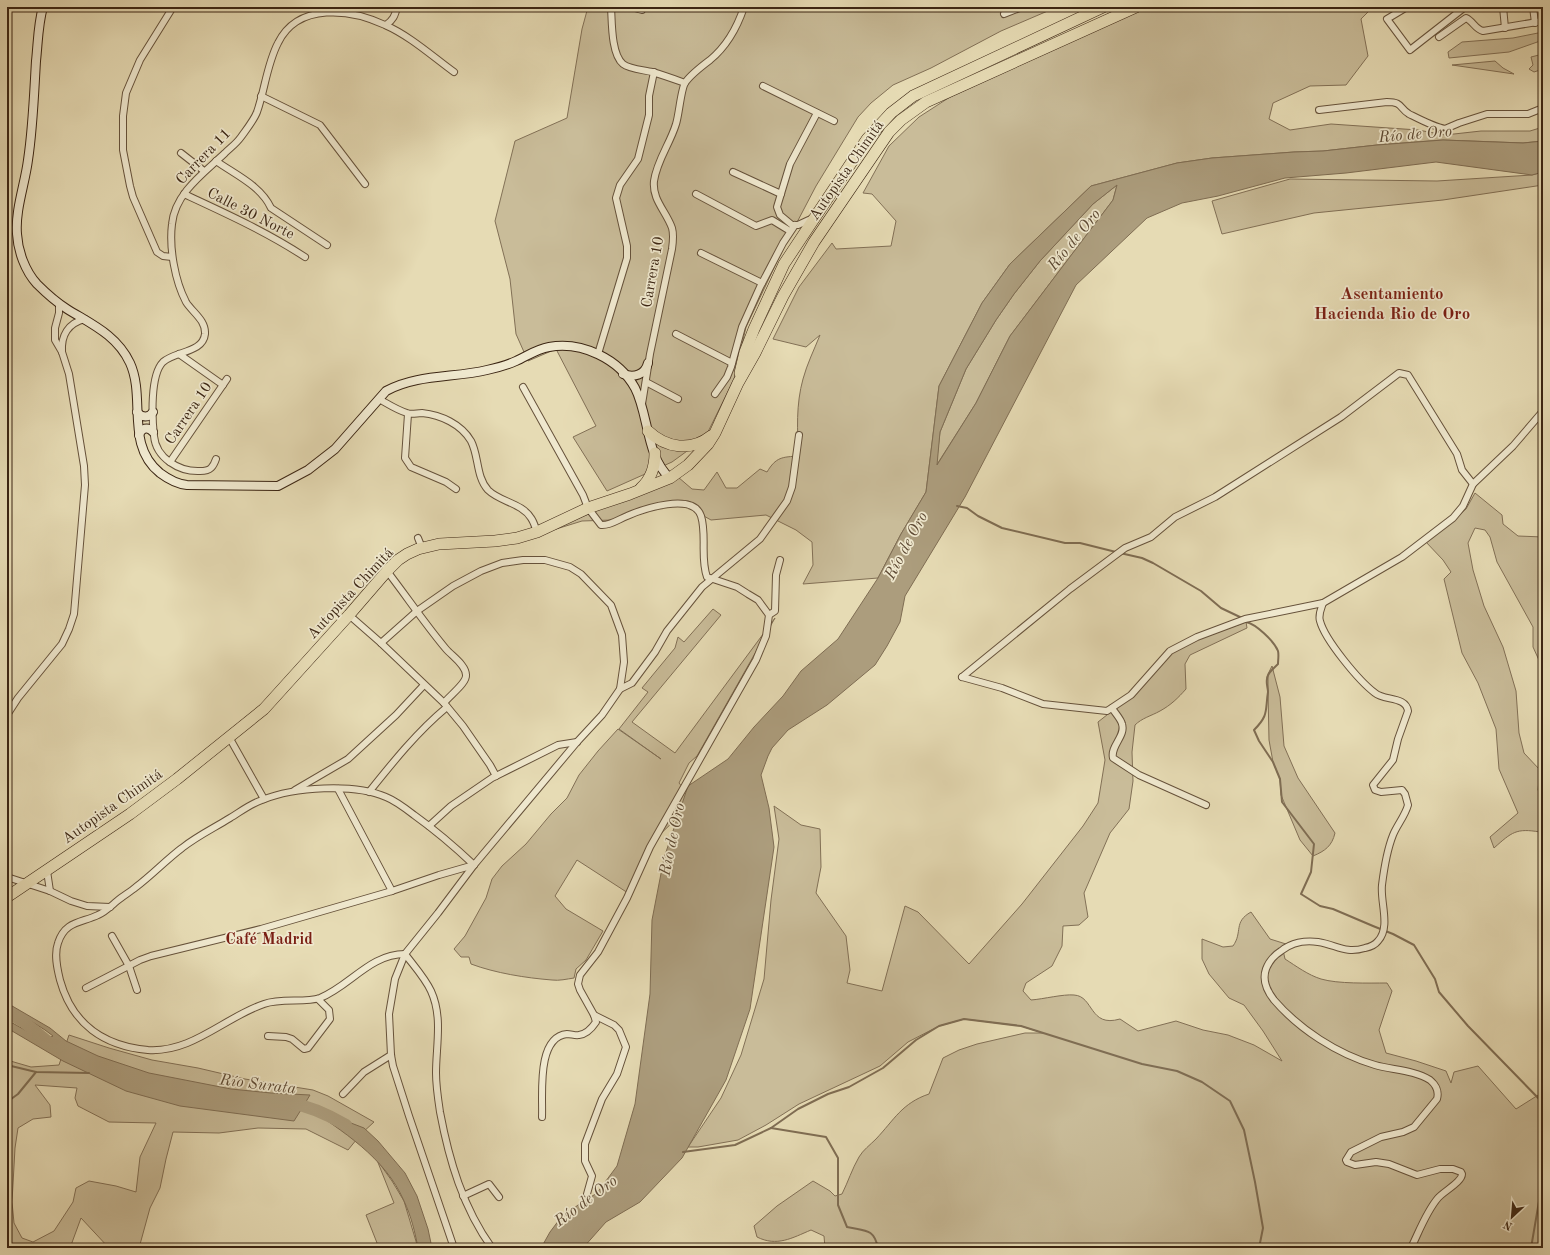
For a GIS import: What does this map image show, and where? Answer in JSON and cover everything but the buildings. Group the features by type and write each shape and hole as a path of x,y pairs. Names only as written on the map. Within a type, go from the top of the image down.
{"highway":[{"name":"Autopista Chimitá","path":"738,383 740,367 745,352 784,264 867,139 891,113 913,96 1103,7"},
{"name":"Autopista Chimitá","path":"7,897 130,814 264,709 387,571 398,560 420,543 439,544 495,541 517,538 537,532 588,508 630,494 670,478 678,473 698,456 715,433 738,383 755,353 783,296 814,242 888,132 901,120 926,102 1136,7"},
{"path":"648,430 663,442 680,446 699,443 715,433"},
{"path":"630,494 640,489 650,476 654,465 655,453"}],"street":[{"path":"43,7 39,29 28,161 17,219 16,232 18,244 27,269 36,283 58,303 110,336 126,354 135,376 139,435 142,446 148,460 158,471 176,482 194,485 278,486 308,470 335,449 386,391 417,380 486,370 515,361 535,351 549,347 566,346 581,348 607,358 634,387 642,404 655,453 661,468 670,478"},
{"path":"172,257 162,256 157,252 133,197 123,150 122,116 126,93 140,60 173,7"},
{"path":"397,7 396,15 386,25 408,38 454,72"},
{"path":"611,7 612,34 618,58 627,66 654,72 685,83 701,66 722,49 732,37 744,7"},
{"path":"631,7 642,10"},
{"path":"1004,14 1022,7"},
{"path":"1407,7 1387,19 1410,50 1465,7"},
{"path":"1503,7 1505,28"},
{"path":"1533,7 1535,23"},
{"name":"Carrera 11","path":"216,458 212,468 207,470 185,470 170,462 159,452 155,443 153,432 154,385 156,373 164,362 200,344 203,340 205,331 202,321 184,297 172,257 172,222 174,214 184,194 204,171 236,144 256,114 272,58 286,29 299,20 310,15 324,12 340,12 367,18 386,25"},
{"path":"1439,37 1466,18 1469,19 1476,28 1483,31 1543,21"},
{"path":"598,354 627,258 627,246 616,198 620,185 638,159 649,115 649,96 654,72"},
{"name":"Carrera 10","path":"642,404 648,363 672,249 673,235 670,223 655,197 654,182 660,158 670,141 676,125 685,83"},
{"path":"764,86 834,121"},
{"path":"261,96 320,125 365,184"},
{"path":"1319,110 1394,102 1400,104 1408,113 1445,129 1487,114 1528,114 1543,108"},
{"path":"795,225 790,223 778,212 777,207 790,164 817,112"},
{"path":"181,153 204,171"},
{"path":"216,162 256,188 271,208 327,245"},
{"path":"733,172 781,194"},
{"name":"Calle 30 Norte","path":"184,194 286,244 305,257"},
{"path":"696,194 756,226 772,220 790,231"},
{"path":"715,394 727,377 742,327 762,283 790,231 795,225 813,219"},
{"path":"700,253 762,283"},
{"path":"58,303 59,317 54,336 56,344 62,352"},
{"path":"7,715 22,693 62,644 74,614 85,485 84,466 73,394 62,352 61,342 65,332 73,323 85,319"},
{"path":"676,334 732,363"},
{"path":"180,354 223,385"},
{"path":"623,374 631,376 638,375 646,370 648,363"},
{"path":"1472,484 1462,470 1457,454 1408,376 1399,373 1341,417 1215,497 1175,516 1151,537 1125,548 1070,589 962,677 1002,688 1043,704 1107,711 1131,695 1170,651 1197,637 1245,619 1323,603 1402,557 1453,518 1463,506 1472,484 1513,446 1543,411"},
{"name":"Carrera 10","path":"170,462 227,379"},
{"path":"646,382 678,399"},
{"path":"523,387 583,495 588,508 601,524 606,525 652,507 680,503 695,507 700,514 703,532 705,571 707,577 712,580 730,584 758,600 769,615 766,636 756,660 650,847 627,898 598,952 580,975 578,984 580,990 594,1015 596,1022 592,1029 580,1035 566,1034 557,1038 548,1049 543,1071 542,1117"},
{"path":"379,399 408,414 422,413 444,418 457,426 470,440 475,450 480,475 485,487 498,498 527,513 531,517 537,532"},
{"path":"137,412 146,417 153,412"},
{"path":"408,414 405,458 407,462 411,467 446,482 456,489"},
{"path":"139,435 141,430 146,428 153,432"},
{"path":"620,689 632,683 655,652 667,631 702,587 760,539 787,501 792,487 799,435"},
{"path":"381,643 417,611 453,586 481,571 502,563 523,560 545,560 570,567 581,574 611,605 622,635 624,662 620,689 602,715 577,742 474,865 405,954 395,979 389,1014 391,1055 406,1109 454,1248"},
{"path":"769,615 775,611 776,576 780,560"},
{"path":"369,792 402,752 462,685 465,681 466,675 462,665 438,639 387,571"},
{"path":"1323,603 1319,616 1320,622 1326,634 1341,656 1376,694 1400,701 1408,707 1393,760 1373,785 1374,790 1381,792 1402,790 1405,794 1408,805 1393,835 1387,860 1382,886 1384,931 1378,941 1374,945 1366,948 1349,951 1323,943 1313,942 1287,946 1274,955 1269,961 1264,976 1265,985 1283,1010 1328,1044 1350,1056 1375,1065 1424,1077 1435,1085 1438,1094 1437,1099 1414,1127 1403,1132 1381,1136 1351,1152 1346,1160 1351,1165 1376,1162 1389,1164 1416,1175 1440,1169 1453,1169 1461,1172 1461,1179 1437,1198 1411,1248"},
{"path":"349,615 381,643 445,705 463,726 490,764 496,776"},
{"path":"292,792 348,759 396,715 424,685"},
{"path":"1112,708 1122,724 1123,729 1112,752 1113,758 1139,775 1206,805"},
{"path":"229,737 264,799"},
{"path":"429,826 451,806 496,776 558,745 577,742"},
{"path":"338,789 392,891"},
{"path":"405,954 396,954 380,959 318,998 266,1003 244,1012 208,1032 178,1046 158,1050 121,1046 110,1042 86,1026 68,1001 62,986 57,959 58,944 64,931 70,926 80,920 99,914 110,907 182,847 247,806 264,799 292,792 338,789 369,792 388,798 429,826 474,865"},
{"path":"86,988 152,956 261,929 392,891 474,865"},
{"path":"47,870 50,890"},
{"path":"7,877 26,884 50,890 71,901 87,906 110,907"},
{"path":"112,936 129,966 137,990"},
{"path":"405,954 431,991 435,1004 439,1020 436,1074 438,1097 446,1142 463,1196 481,1233 492,1248"},
{"path":"268,1036 286,1037 292,1039 304,1049 308,1048 330,1020 329,1010 318,998"},
{"path":"587,1194 592,1176 585,1160 584,1144 602,1099 617,1074 626,1047 619,1030 614,1025 594,1015"},
{"path":"343,1094 364,1072 391,1055"},
{"path":"463,1196 489,1184 499,1197"}],"shaded area":[{"path":"588,7 1057,7 1001,31 931,68 893,85 871,103 858,117 816,186 783,249 746,327 734,379 705,438 672,462 607,491 573,437 596,426 556,349 528,361 516,334 510,279 495,221 515,141 567,118 582,29"},
{"path":"1148,7 1368,7 1370,10 1361,19 1368,56 1346,85 1310,86 1273,103 1269,119 1290,130 1331,124 1418,130 1445,135 1481,131 1530,131 1543,127 1543,141 1523,143 1443,140 1323,151 1212,158 1177,163 1091,186 1010,264 982,303 939,386 926,492 901,534 878,578 803,584 813,565 812,542 796,530 766,515 711,520 702,515 695,504 688,501 679,501 628,518 582,521 540,534 678,477 692,489 704,490 717,472 726,488 737,488 760,469 767,472 773,463 780,459 799,456 799,398 806,368 820,335 806,347 773,339 799,287 832,243 836,249 891,246 896,221 872,194 863,193 889,146 919,117 950,97"},
{"path":"1543,32 1543,40 1509,52 1449,58 1448,52 1462,42 1513,38"},
{"path":"1543,54 1543,69 1534,72 1529,69 1533,65 1531,57"},
{"path":"1495,61 1503,68 1514,74 1452,65"},
{"path":"1543,172 1543,185 1443,200 1314,213 1222,234 1212,201 1290,179 1437,181 1532,175"},
{"path":"1117,185 1113,200 1010,336 976,403 936,466 940,432 966,369 996,320 1040,261 1093,204"},
{"path":"1475,493 1502,515 1503,524 1518,536 1543,537 1543,669 1533,647 1533,627 1497,562 1490,537 1485,530 1475,528 1468,543 1473,570 1484,606 1503,647 1516,691 1519,733 1524,753 1540,770 1538,790 1543,798 1543,830 1540,832 1515,832 1505,838 1494,848 1490,837 1518,813 1499,769 1496,729 1478,683 1462,653 1444,579 1451,572 1443,560 1425,541 1441,531 1466,509"},
{"path":"713,609 721,615 632,722 675,753 775,618 697,756 689,763 679,783 689,795 679,807 675,820 650,844 628,893 577,860 555,896 566,909 603,931 586,960 576,969 574,978 555,980 511,975 471,964 469,957 461,957 454,949 465,936 486,898 492,879 502,866 526,844 551,814 567,798 579,775 618,729 661,759 619,729 648,692 642,688 675,648 678,637 684,642"},
{"path":"1246,622 1247,628 1190,655 1185,664 1186,689 1168,706 1135,725 1132,752 1133,781 1129,809 1110,833 1084,893 1088,917 1079,925 1063,926 1062,946 1052,966 1026,983 1023,991 1031,1000 1064,995 1074,995 1080,997 1085,1000 1097,1016 1110,1021 1120,1019 1138,1031 1176,1021 1203,1030 1228,1035 1254,1045 1282,1061 1244,1005 1229,998 1209,974 1202,959 1202,939 1223,947 1233,946 1238,936 1240,923 1245,916 1251,912 1270,939 1286,944 1283,950 1285,959 1307,973 1321,979 1336,982 1387,983 1392,991 1379,1030 1386,1053 1446,1071 1451,1083 1454,1072 1478,1066 1516,1109 1543,1092 1543,1248 825,1248 824,1236 811,1230 791,1238 778,1241 764,1240 757,1237 754,1226 777,1206 813,1181 830,1191 835,1196 842,1194 854,1166 862,1152 905,1107 929,1094 943,1058 959,1050 977,1044 1025,1033 1043,1033 1021,1026 964,1019 939,1026 908,1042 880,1066 799,1104 766,1125 738,1140 698,1147 688,1147 721,1098 741,1055 764,979 771,900 779,839 774,806 801,825 820,829 821,867 816,893 846,936 850,970 847,983 882,991 905,906 918,912 969,964 1022,904 1083,826 1098,803 1105,760 1098,722 1131,696 1170,653 1197,640"},
{"path":"1272,666 1280,697 1284,746 1298,778 1335,833 1330,845 1313,856 1300,840 1281,795 1280,779 1273,762 1269,740 1268,692 1268,674"},
{"path":"69,1035 152,1060 198,1068 245,1079 313,1090 328,1096 374,1122 361,1134 348,1150 306,1129 258,1128 219,1133 173,1132 160,1188 150,1208 139,1248 109,1248 81,1218 70,1248 7,1248 7,1060 31,1067 59,1065","holes":["35,1085 77,1088 75,1098 78,1106 109,1122 156,1123 140,1157 136,1192 116,1186 89,1181 76,1188 73,1202 54,1231 33,1242 22,1238 14,1223 12,1202 15,1148 18,1128 33,1119 51,1117 50,1105"]},
{"path":"377,1160 404,1201 418,1248 379,1248 366,1215 394,1203"}],"water":[{"name":"Río de Oro","path":"1443,140 1523,143 1543,141 1543,172 1532,175 1436,162 1346,173 1285,178 1218,196 1182,203 1147,218 1076,285 965,497 905,596 900,622 875,665 827,705 788,730 772,748 768,756 761,775 769,808 774,847 750,1009 726,1080 682,1158 640,1202 606,1222 583,1248 541,1248 559,1220 578,1205 597,1193 617,1166 635,1104 650,994 652,920 664,858 688,786 728,759 754,727 783,696 801,671 838,639 878,578 901,534 926,492 939,386 982,303 1010,264 1091,186 1177,163 1212,158 1323,151","holes":["1117,185 1113,200 1010,336 976,403 937,465 940,432 966,369 996,320 1040,261 1093,204"]},
{"path":"7,1003 50,1028 66,1041 98,1056 149,1073 231,1089 310,1095 294,1121 180,1106 126,1091 63,1061 7,1028 7,1020 43,1040 53,1036 7,1006"},
{"path":"304,1105 364,1128 378,1141 405,1173 417,1196 428,1229 432,1248 418,1248 404,1201 396,1185 386,1171 361,1146"}],"waterway":[{"path":"957,506 967,508 978,516 1002,528 1065,543 1080,543 1116,552"},
{"path":"1120,553 1142,558 1153,563 1201,591 1221,608 1242,618"},
{"path":"1245,620 1264,634 1273,643 1278,651 1278,664 1267,677 1268,692 1266,712 1259,725 1254,730 1259,741 1273,762 1280,779 1282,802 1314,844 1311,872 1301,894 1320,906 1333,909 1393,934 1414,945 1435,979 1439,992 1468,1026 1543,1103"},
{"name":"Río Surata","path":"7,1012 25,1023 52,1045 59,1047"},
{"path":"683,1152 735,1145 771,1128 798,1109 828,1094 849,1087 883,1068 916,1040 939,1026 964,1019 1021,1026 1142,1064 1177,1071 1202,1082 1230,1101 1244,1130 1255,1182 1263,1228 1259,1248"},
{"path":"7,1065 36,1072 89,1073"},
{"path":"7,1102 18,1094 36,1072"},
{"name":"Río Surata","path":"288,1102 318,1111 346,1125"},
{"path":"771,1128 826,1137 838,1158 838,1205 847,1227 864,1230 871,1234 874,1237 878,1248"},
{"path":"1531,1248 1543,1178"}],"district":[{"name":"Asentamiento Hacienda Rio de Oro","path":"1392,303"},
{"name":"Café Madrid","path":"269,938"}]}
